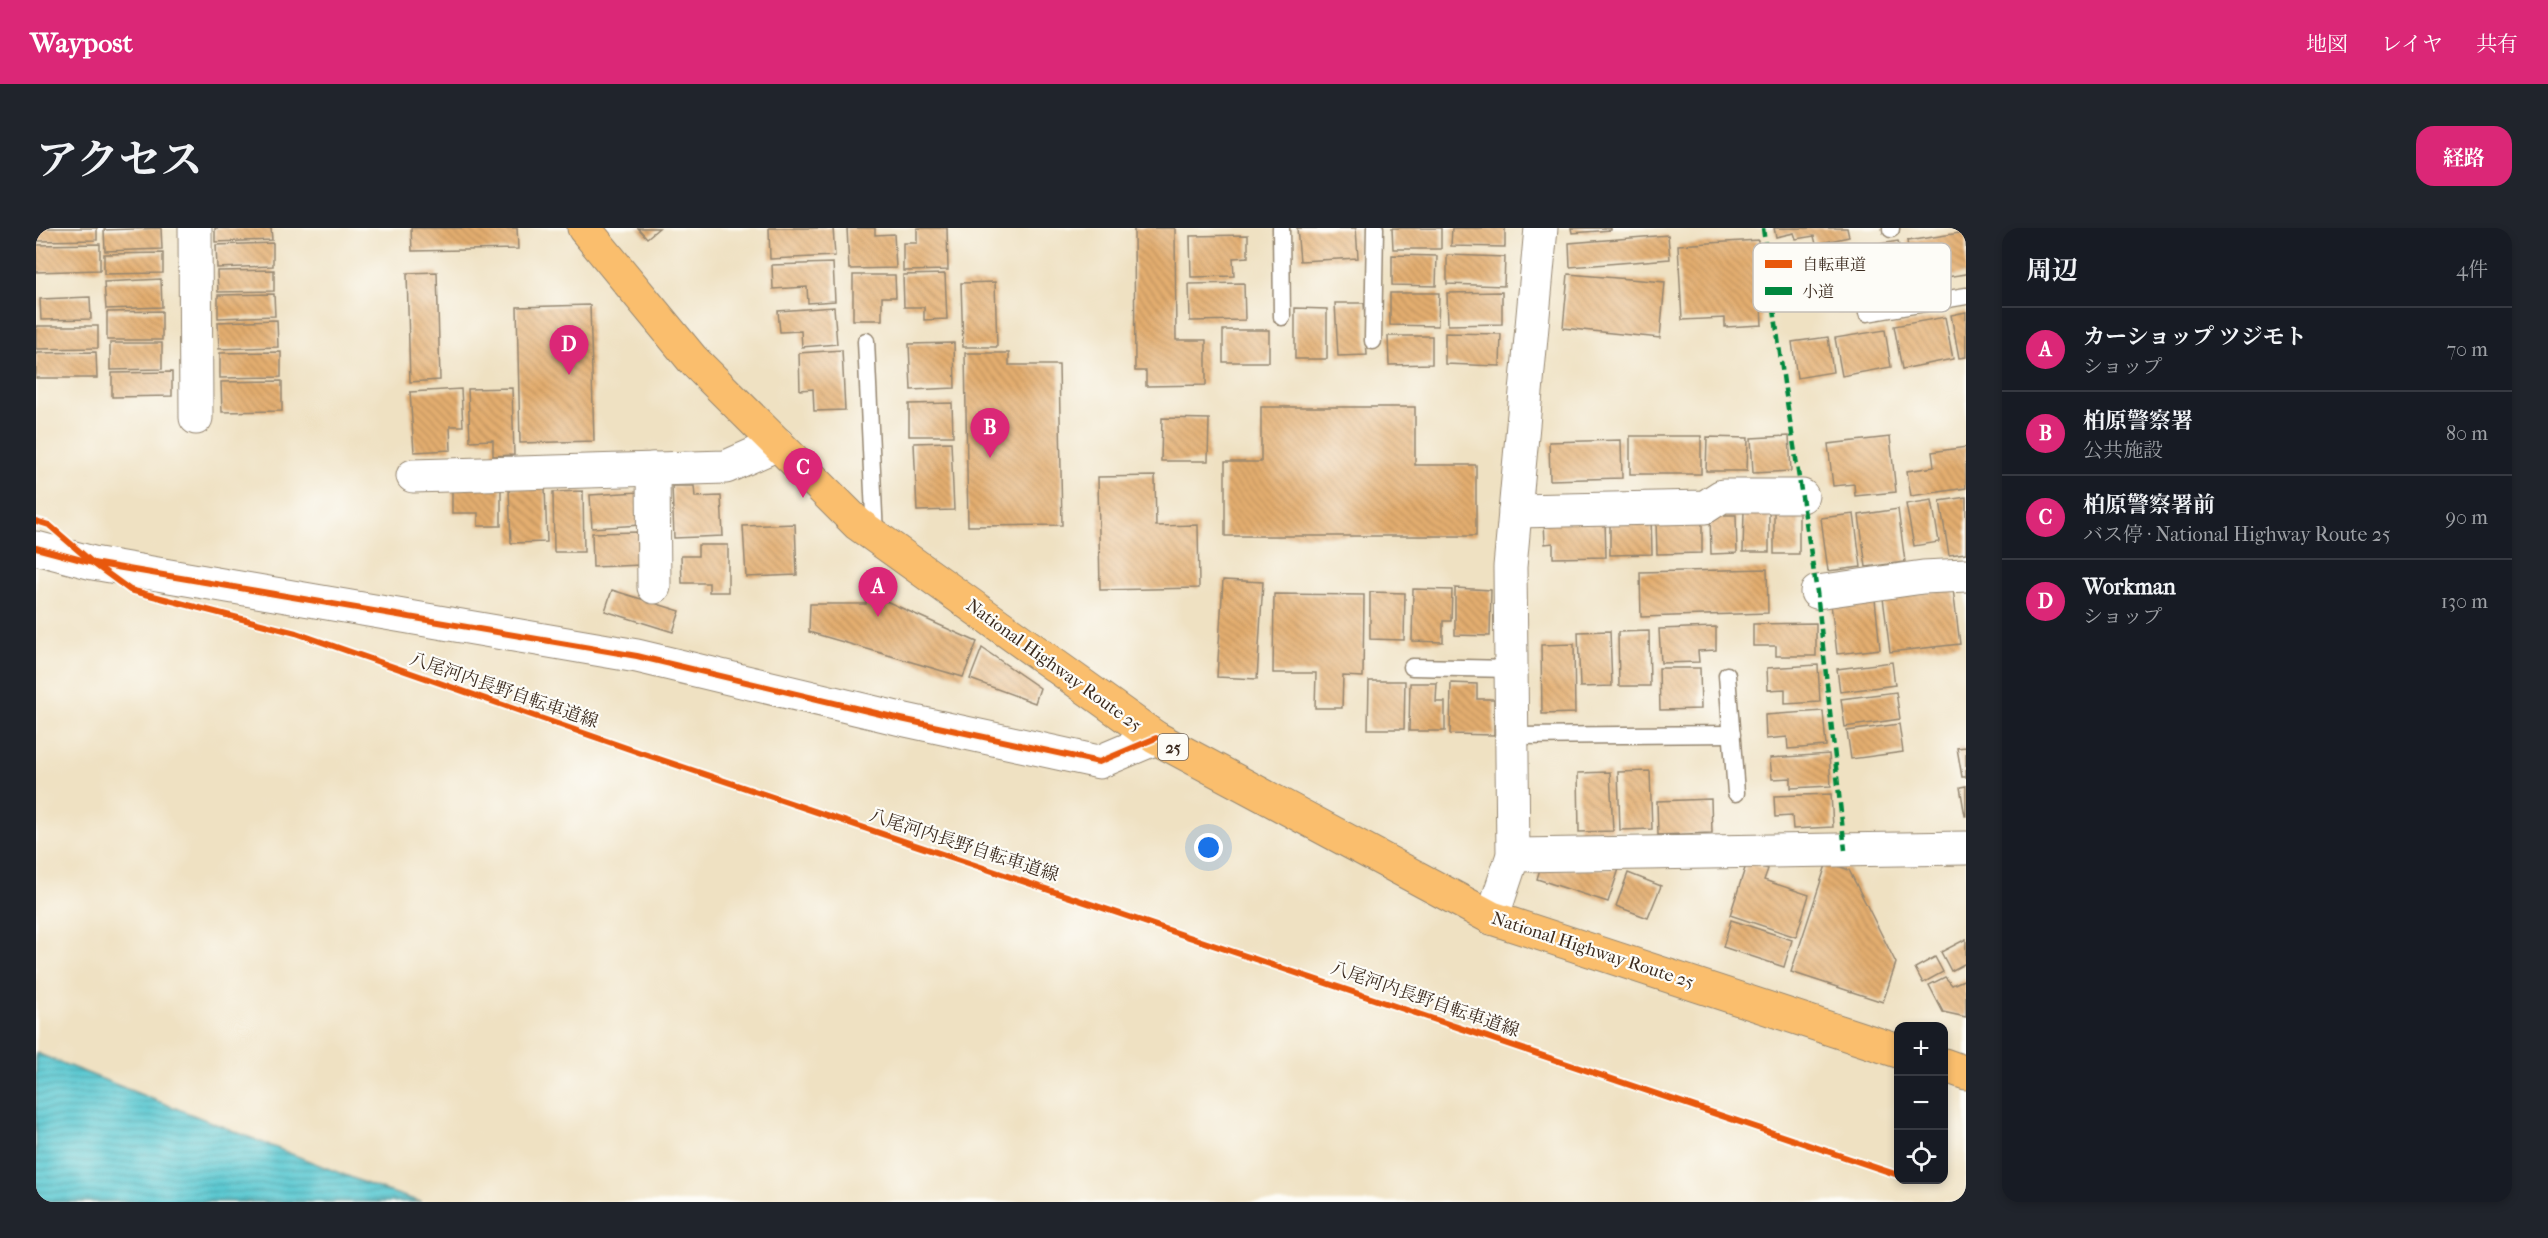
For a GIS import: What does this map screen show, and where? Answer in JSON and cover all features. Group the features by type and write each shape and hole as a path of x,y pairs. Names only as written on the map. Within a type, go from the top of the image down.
{"highway":[{"name":"National Highway Route 25","path":"584,228 692,359 858,524 1156,738 1492,918 1894,1048"},
{"path":"1948,1066 1966,1072"}],"street":[{"path":"195,228 196,418"},
{"path":"1492,918 1513,855 1510,567 1541,228"},
{"path":"413,476 726,467 778,444"},
{"path":"653,469 654,587"},
{"path":"1515,511 1705,507 1722,496 1802,496"},
{"path":"36,548 104,565 637,656 901,719 1099,762 1156,738"},
{"path":"1817,592 1923,577 1966,575"},
{"path":"1513,855 1966,848"}],"lane":[{"path":"1281,228 1282,317"},
{"path":"1373,341 1375,228"},
{"path":"1951,299 1966,296"},
{"path":"1867,313 1873,312"},
{"path":"866,341 875,536"},
{"path":"1412,667 1511,669"},
{"path":"1727,675 1736,793"},
{"path":"1511,736 1732,734"}],"water":[{"path":"36,1053 375,1187 421,1202 36,1202"}],"building":[{"path":"37,228 97,228 97,240 37,241"},
{"path":"161,228 162,249 105,251 104,230"},
{"path":"215,228 271,228 272,240 215,242"},
{"path":"411,228 517,228 518,249 412,251"},
{"path":"638,228 659,228 647,238"},
{"path":"769,228 833,228 835,256 770,259"},
{"path":"847,228 875,228 875,235 894,234 896,268 849,269"},
{"path":"917,228 947,228 948,270 903,271 903,243 917,243"},
{"path":"1134,228 1175,228 1176,340 1206,340 1206,385 1146,386 1146,371 1135,371"},
{"path":"1297,228 1356,228 1358,258 1300,261"},
{"path":"1392,228 1441,228 1441,249 1393,249"},
{"path":"1452,228 1505,228 1505,247 1451,246"},
{"path":"1571,228 1611,228 1611,230 1572,233"},
{"path":"1774,228 1847,228 1849,237 1816,243 1814,236 1796,239 1794,233 1776,237"},
{"path":"1966,232 1966,274 1951,276 1951,243 1907,243 1907,241"},
{"path":"1248,235 1248,257 1233,258 1234,276 1191,277 1190,236"},
{"path":"1668,235 1670,259 1570,267 1569,243"},
{"path":"1758,240 1758,243 1753,243 1753,312 1761,312 1762,325 1725,327 1725,318 1682,320 1678,245"},
{"path":"273,243 273,266 217,268 216,245"},
{"path":"100,244 100,270 36,272 36,245"},
{"path":"163,253 163,273 104,274 104,254"},
{"path":"1392,255 1437,256 1436,286 1392,285"},
{"path":"1447,255 1505,257 1504,286 1447,284"},
{"path":"833,263 835,301 808,303 807,287 773,289 772,265"},
{"path":"274,270 274,291 218,292 217,271"},
{"path":"437,272 440,380 410,382 407,273"},
{"path":"945,274 947,319 924,320 924,307 904,307 903,275"},
{"path":"1568,274 1665,282 1660,338 1563,328"},
{"path":"853,275 895,275 896,297 882,297 882,320 853,320"},
{"path":"161,279 162,307 106,309 104,282"},
{"path":"995,282 997,347 963,347 961,283"},
{"path":"1244,283 1245,320 1190,321 1189,284"},
{"path":"1502,292 1502,324 1448,325 1447,293"},
{"path":"1390,293 1439,293 1438,326 1390,325"},
{"path":"274,294 275,316 218,318 218,295"},
{"path":"90,297 91,319 41,320 40,299"},
{"path":"1335,303 1364,303 1367,355 1338,356"},
{"path":"590,305 594,441 520,443 517,307"},
{"path":"834,307 837,344 802,347 801,331 780,332 778,311"},
{"path":"1295,308 1327,309 1327,359 1295,359"},
{"path":"162,311 162,340 107,340 107,312"},
{"path":"1966,312 1966,357 1959,358 1951,315"},
{"path":"1945,317 1953,359 1902,369 1894,326"},
{"path":"277,320 278,347 219,349 218,322"},
{"path":"36,326 98,326 98,348 36,349"},
{"path":"1223,330 1269,330 1269,362 1223,362"},
{"path":"1885,330 1891,367 1842,376 1835,338"},
{"path":"1445,333 1501,334 1500,366 1445,364"},
{"path":"1388,336 1432,336 1432,364 1389,365"},
{"path":"1828,337 1833,372 1797,378 1792,342"},
{"path":"110,343 162,343 162,369 110,370"},
{"path":"954,343 955,388 911,390 909,344"},
{"path":"842,350 845,410 814,411 813,389 800,390 799,353"},
{"path":"96,352 97,378 36,378 36,353"},
{"path":"281,352 281,377 220,378 220,353"},
{"path":"965,353 1009,353 1009,365 1059,365 1062,525 968,526"},
{"path":"172,372 172,396 112,397 112,373"},
{"path":"282,381 282,411 222,412 221,382"},
{"path":"512,388 514,455 493,456 493,440 470,441 468,389"},
{"path":"461,389 463,426 450,426 451,450 414,452 410,392"},
{"path":"952,403 953,436 909,436 909,404"},
{"path":"1261,407 1415,407 1415,465 1476,465 1476,536 1225,536 1225,462 1261,462"},
{"path":"1162,418 1209,419 1208,461 1161,461"},
{"path":"1630,436 1701,436 1701,474 1630,474"},
{"path":"1789,436 1791,471 1753,473 1751,438"},
{"path":"1707,437 1748,438 1747,471 1706,471"},
{"path":"1890,437 1896,492 1855,496 1854,484 1833,486 1828,444"},
{"path":"1621,440 1622,478 1550,480 1549,442"},
{"path":"951,442 954,510 917,511 914,443"},
{"path":"1966,447 1966,488 1911,496 1907,471 1934,467 1932,452"},
{"path":"1155,476 1156,526 1198,525 1199,588 1100,590 1098,477"},
{"path":"672,486 694,486 695,497 721,496 723,536 674,538"},
{"path":"452,487 501,487 501,526 478,526 478,513 452,513"},
{"path":"545,487 547,542 511,543 509,488"},
{"path":"583,491 584,552 554,552 553,492"},
{"path":"639,492 641,525 592,528 590,495"},
{"path":"1966,497 1966,553 1949,555 1940,501"},
{"path":"1932,500 1939,542 1914,546 1906,504"},
{"path":"1774,509 1799,510 1799,554 1774,554"},
{"path":"1898,509 1905,562 1866,567 1859,515"},
{"path":"1744,510 1769,511 1769,552 1743,552"},
{"path":"1854,514 1861,567 1828,571 1821,518"},
{"path":"1710,515 1736,515 1737,553 1711,554"},
{"path":"1651,517 1652,554 1610,555 1610,519"},
{"path":"1702,519 1702,553 1657,554 1656,521"},
{"path":"1605,520 1606,557 1553,558 1553,543 1545,544 1544,521"},
{"path":"795,524 797,575 746,577 743,526"},
{"path":"641,532 642,565 593,567 592,533"},
{"path":"698,545 728,545 728,592 709,592 709,583 682,583 681,556 698,556"},
{"path":"1767,569 1768,613 1641,617 1640,572"},
{"path":"1223,580 1263,582 1257,679 1217,677"},
{"path":"1455,588 1491,590 1490,636 1455,635"},
{"path":"1413,589 1452,590 1451,621 1443,621 1443,642 1412,641"},
{"path":"1953,589 1960,644 1890,652 1883,598"},
{"path":"612,590 680,611 673,632 605,611"},
{"path":"866,592 977,642 963,677 809,632 810,604 866,604"},
{"path":"1370,592 1405,593 1404,640 1370,639"},
{"path":"1274,594 1364,595 1363,677 1343,676 1342,708 1315,708 1316,673 1273,673"},
{"path":"1875,599 1880,649 1837,654 1831,604"},
{"path":"1816,623 1816,656 1776,656 1776,646 1753,646 1753,624"},
{"path":"1716,627 1716,650 1698,651 1699,662 1661,663 1659,629"},
{"path":"1610,631 1612,686 1580,687 1578,632"},
{"path":"1649,631 1650,686 1619,686 1618,632"},
{"path":"1574,644 1575,713 1542,714 1541,645"},
{"path":"982,648 1040,688 1035,703 970,679"},
{"path":"1892,662 1895,685 1840,692 1837,669"},
{"path":"1818,665 1820,702 1785,704 1785,689 1768,690 1767,668"},
{"path":"1659,668 1700,668 1701,709 1660,710"},
{"path":"1369,681 1405,681 1404,729 1368,729"},
{"path":"1410,683 1437,683 1436,702 1445,702 1445,731 1409,731"},
{"path":"1451,683 1477,684 1477,699 1494,699 1494,735 1450,734"},
{"path":"1896,692 1900,719 1845,727 1841,699"},
{"path":"1823,711 1826,746 1788,749 1787,737 1766,739 1765,715"},
{"path":"1899,724 1903,752 1851,759 1847,731"},
{"path":"1966,747 1966,777 1962,777 1957,748"},
{"path":"1829,754 1831,786 1791,788 1791,778 1772,779 1770,758"},
{"path":"1650,771 1652,829 1620,830 1618,772"},
{"path":"1610,772 1613,831 1579,832 1578,773"},
{"path":"1966,786 1966,816 1965,816 1960,787"},
{"path":"1831,794 1833,827 1793,829 1792,816 1775,817 1774,796"},
{"path":"1711,799 1712,833 1658,835 1657,801"},
{"path":"1747,862 1768,869 1764,880 1809,895 1796,937 1730,915"},
{"path":"1827,862 1849,870 1896,963 1883,1002 1791,972"},
{"path":"1540,869 1619,869 1608,902 1537,879"},
{"path":"1628,873 1661,886 1648,918 1616,906"},
{"path":"1731,920 1792,940 1784,967 1723,947"},
{"path":"1966,939 1966,963 1951,971 1941,952"},
{"path":"1935,957 1943,972 1923,983 1915,968"},
{"path":"1945,977 1952,985 1966,979 1966,1017 1943,1012 1929,985"}],"marked path":[{"path":"1763,228 1765,243"},
{"path":"1774,312 1817,592 1845,850"}],"cycle path":[{"name":"八尾河内長野自転車道線","path":"36,521 49,525 93,563 130,590 296,633 641,753 1894,1174"},
{"path":"36,548 93,563 637,656 901,719 1099,762 1156,738"}],"place":[{"name":"Workman","path":"569,375"},
{"name":"柏原警察署","path":"990,458"},
{"name":"柏原警察署前","path":"803,498"},
{"name":"カーショップ ツジモト","path":"878,617"}]}
